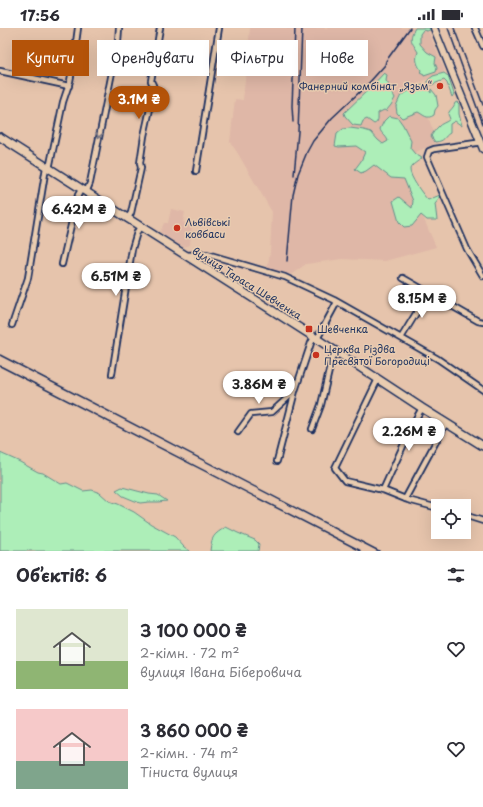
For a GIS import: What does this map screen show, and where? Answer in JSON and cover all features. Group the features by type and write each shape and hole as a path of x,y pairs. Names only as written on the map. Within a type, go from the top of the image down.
{"main road":[{"path":"434,28 483,149"},
{"name":"вулиця Тараса Шевченка","path":"0,138 316,338 422,408 483,446"}],"street":[{"path":"12,325 28,278 47,168 63,102 69,86 78,28"},
{"path":"62,264 78,195 84,191 90,183 118,42 119,28"},
{"path":"127,218 131,213 141,168 140,163 144,136 154,91 151,81 160,28"},
{"path":"196,170 219,28"},
{"path":"476,28 483,46"},
{"path":"0,71 69,86"},
{"path":"480,142 434,149 429,151 427,157 467,249 483,276"},
{"path":"112,374 132,249 140,227"},
{"path":"185,256 207,254 285,277 337,302 438,359 483,390"},
{"path":"403,278 483,322"},
{"path":"401,338 429,292"},
{"path":"277,461 296,390 311,342 316,338 337,302"},
{"path":"312,428 321,405 332,358 336,352"},
{"path":"378,379 335,468 345,481 383,490 405,499 431,506"},
{"path":"238,432 251,414 272,412 296,390"},
{"path":"383,490 414,422 422,408"},
{"path":"405,499 446,423"},
{"path":"471,518 483,521"}],"shaded area":[{"path":"250,28 427,28 445,71 415,85 438,142 398,160 436,247 385,261 342,259 306,264 292,274 283,275 267,269 270,253 272,212 230,142 235,99 243,100 245,76 298,76 298,40 249,40"},
{"name":"Львівські ковбаси","path":"171,209 185,212 183,222 192,225 190,245 183,247 160,232 164,223 168,223"}],"green space":[{"path":"415,28 432,29 427,31 423,30 420,34 420,44 427,52 436,57 435,63 437,68 436,72 424,76 420,73 421,70 417,59 418,52 411,38"},
{"path":"384,73 387,75 386,81 395,98 391,105 386,111 384,110 378,113 378,120 376,123 374,124 367,119 363,121 361,126 353,125 344,113"},
{"path":"444,73 448,76 454,94 452,97 447,83 444,80 431,85 428,83 428,80 433,76"},
{"path":"423,85 428,88 431,93 431,89 436,95 438,106 434,115 427,117 418,112 402,118 397,113 396,106 401,95"},
{"path":"457,102 459,104 459,114 462,126 455,121 450,124 450,133 443,140 435,142 431,136 439,126 450,119 448,114"},
{"path":"389,116 398,118 411,141 410,148 415,154 422,158 410,169 410,172 417,185 428,200 440,195 440,198 435,204 437,220 427,220 421,215 412,226 404,227 399,222 393,201 399,197 412,208 413,201 404,179 391,178 374,165 361,173 355,169 365,152 356,146 335,146 337,134 343,129 350,128 371,132 383,144 388,141 380,129 384,121"},
{"path":"0,453 38,472 43,473 61,484 67,483 83,491 92,490 100,493 109,501 134,512 151,524 175,537 190,551 0,551"},
{"path":"122,487 158,495 167,501 140,503 123,496 116,490"},
{"path":"226,527 255,540 259,544 258,551 210,551 214,536"}],"railway":[{"path":"293,122 292,106 295,28"},
{"path":"294,175 298,132 302,28"},
{"path":"287,261 293,195 298,174 307,152 313,141 332,118 367,85 385,65 386,61 410,28"},
{"path":"448,28 483,124"},
{"path":"454,28 483,105"},
{"path":"0,355 379,551"},
{"path":"0,366 361,551"}],"place":[{"name":"Фанерний комбінат „Язьм“","path":"440,86"},
{"name":"Львівські ковбаси","path":"177,228"},
{"name":"Шевченка","path":"309,329"},
{"name":"Церква Різдва Пресвятої Богородиці","path":"316,355"}]}
